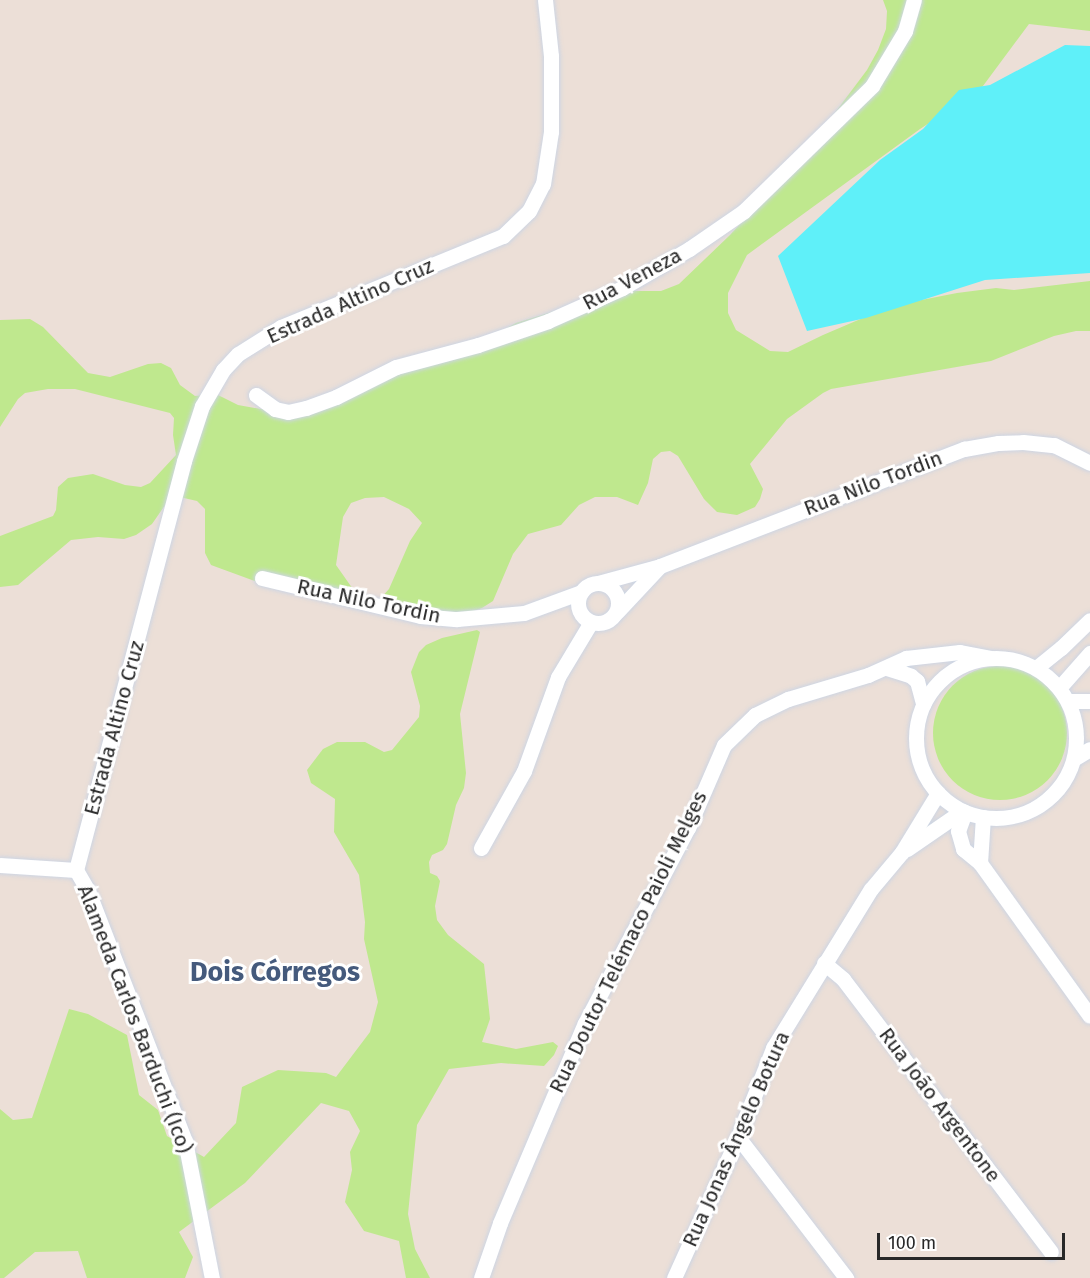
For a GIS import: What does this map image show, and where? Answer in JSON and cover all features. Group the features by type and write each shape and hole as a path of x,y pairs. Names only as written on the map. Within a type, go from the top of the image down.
{"street":[{"name":"Estrada Altino Cruz","path":"76,870 201,406 223,370 238,354 281,327 503,236 529,211 543,183 551,132 551,56 545,0"},
{"name":"Rua Veneza","path":"256,395 275,409 288,411 306,408 336,397 396,367 478,345 548,321 622,288 690,249 744,211 873,86 905,31 914,0"},
{"name":"Rua Nilo Tordin","path":"598,583 660,566 964,448 998,442 1054,445 1090,463"},
{"name":"Rua Nilo Tordin","path":"616,612 660,566"},
{"name":"Rua Nilo Tordin","path":"262,578 420,616 457,619 524,613 581,592"},
{"path":"598,583 615,592 618,599 616,612 608,621 591,622 579,611 578,598 586,587 598,583"},
{"path":"1036,668 1090,620"},
{"path":"481,848 524,771 558,677 591,622"},
{"name":"Rua Doutor Telémaco Paioli Melges","path":"481,1278 500,1223 585,1023 688,828 724,745 738,729 755,716 788,699 887,668 906,658 960,652 991,658"},
{"path":"1059,688 1090,653"},
{"path":"991,658 1014,659 1036,668 1059,688 1068,701 1077,729 1075,758 1066,780 1051,797 1033,810 1011,818 984,817 964,811 938,794 927,780 919,762 915,743 917,723 923,704 933,687 948,673 968,662 991,658"},
{"path":"887,668 911,676 916,681 923,704"},
{"path":"1068,701 1090,701"},
{"path":"1075,758 1090,749"},
{"name":"Rua Jonas Ângelo Botura","path":"674,1278 738,1137 773,1048 871,889 902,852 938,794"},
{"path":"964,811 958,831 963,849 980,863 1090,1016"},
{"name":"Rua Jonas Ângelo Botura","path":"902,852 964,811"},
{"path":"980,863 984,817"},
{"name":"Alameda Carlos Barduchi (Ico)","path":"0,865 76,870 88,891 185,1141 212,1278"},
{"name":"Rua João Argentone","path":"824,963 843,979 1052,1252"},
{"path":"738,1137 846,1278"}],"green space":[{"path":"883,0 1090,0 1090,31 1029,24 980,90 920,129 747,255 728,293 728,313 736,330 770,351 788,352 891,306 996,288 1014,290 1090,281 1090,331 1076,331 1054,336 991,361 831,389 823,393 787,419 750,464 763,489 755,507 737,515 717,512 704,499 678,456 670,451 661,452 653,459 648,483 638,505 617,497 595,497 579,505 561,525 528,534 513,554 493,601 482,608 460,616 434,621 379,600 389,589 410,541 422,523 409,509 384,497 365,498 351,503 343,517 336,565 355,592 354,602 349,607 268,586 211,565 205,553 205,509 197,501 184,498 168,501 152,524 136,535 124,539 98,537 71,540 18,585 0,587 0,536 53,516 56,510 58,487 68,478 93,474 125,485 141,487 150,483 176,455 173,435 174,418 170,413 75,389 48,389 25,393 18,399 0,427 0,320 30,319 43,327 88,373 110,377 148,364 161,363 171,368 180,385 195,396 216,394 238,405 261,409 293,408 477,344 516,323 619,291 661,291 679,284 730,235 810,146 867,70 878,50 886,29 887,11"},
{"path":"477,630 480,632 460,714 466,773 464,788 456,805 447,844 443,850 432,855 429,862 430,873 437,876 440,881 435,906 437,920 448,935 484,964 490,1019 482,1042 516,1049 553,1042 558,1046 554,1055 544,1066 501,1063 449,1069 417,1125 408,1214 415,1249 430,1278 406,1278 399,1241 364,1231 345,1202 352,1170 350,1152 360,1131 349,1111 321,1103 245,1183 179,1232 193,1257 185,1278 87,1278 78,1251 35,1252 4,1278 0,1278 0,1109 13,1120 32,1118 69,1009 88,1014 127,1035 139,1095 158,1110 167,1136 204,1157 236,1123 242,1087 278,1070 326,1073 336,1077 370,1032 378,1002 364,939 365,922 359,875 334,832 335,799 311,783 307,770 323,749 337,742 365,742 384,752 392,750 419,717 420,706 411,672 419,652 426,645 442,638"},
{"path":"1000,666 1026,671 1047,686 1062,707 1067,733 1062,759 1047,780 1026,795 1000,800 974,795 953,780 938,759 933,733 938,707 953,686 974,671"}],"water":[{"path":"1065,45 1090,46 1090,273 985,280 866,318 807,331 778,256 880,160 923,129 959,90 990,85"}],"district":[{"name":"Dois Córregos","path":"275,973"}]}
